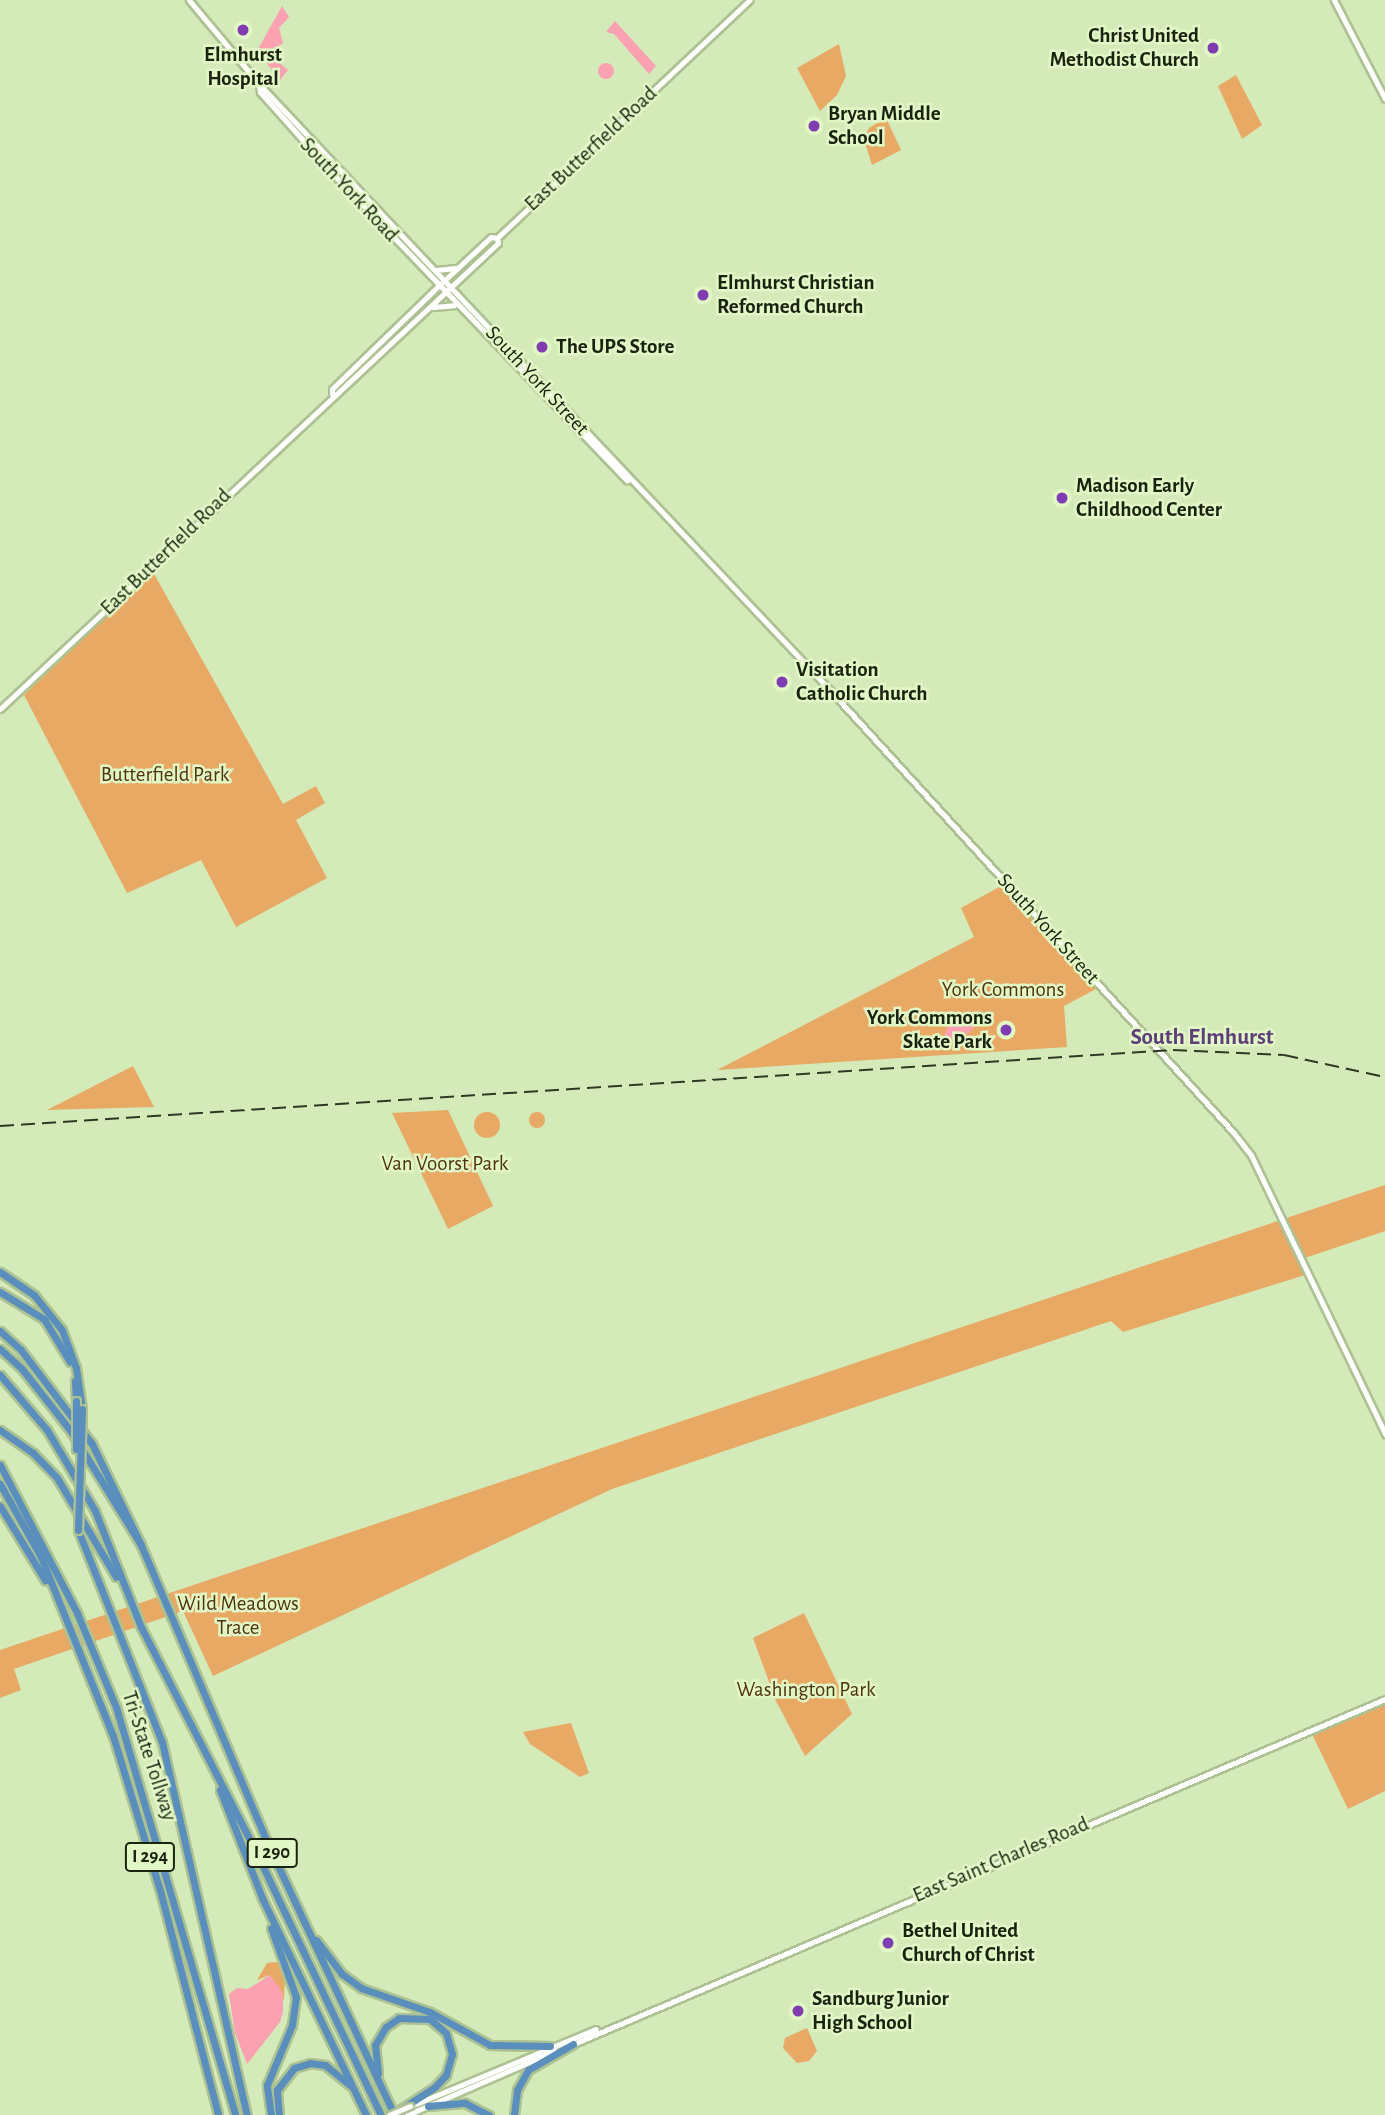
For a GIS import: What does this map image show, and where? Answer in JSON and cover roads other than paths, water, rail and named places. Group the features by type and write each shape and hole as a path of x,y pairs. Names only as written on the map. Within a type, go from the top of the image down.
{"highway":[{"path":"0,1272 34,1296 62,1330 76,1368 82,1409 78,1464"},
{"path":"0,1292 31,1308 60,1340 72,1366 76,1401 78,1530 106,1604 149,1699 170,1769 247,2115"},
{"path":"0,1331 30,1361 92,1444 141,1545"},
{"name":"I 290","path":"0,1349 70,1430 141,1545 297,1907 393,2114"},
{"name":"I 290","path":"0,1375 47,1430 75,1474 104,1532 126,1595 141,1627 381,2115"},
{"path":"0,1430 57,1478 126,1595"},
{"name":"Tri-State Tollway","path":"0,1465 92,1644 143,1790 236,2115"},
{"name":"Tri-State Tollway","path":"0,1484 41,1558 79,1648 136,1808 218,2115"},
{"path":"0,1506 65,1617"},
{"path":"217,1779 296,1997 292,2025 267,2085 271,2115"},
{"path":"262,1898 366,2115"},
{"path":"297,1907 330,1959 361,1988 430,2011 490,2045 550,2046"},
{"path":"381,2088 375,2045 386,2027 399,2018 416,2016 433,2021 450,2041 450,2065 435,2087 409,2109 393,2114"},
{"path":"514,2115 517,2090 528,2070 573,2044"},
{"path":"279,2115 276,2098 280,2082 303,2065 325,2065 353,2089"},
{"path":"428,2106 464,2103 489,2115"}],"main road":[{"name":"South York Road","path":"189,0 259,84 444,281"},
{"name":"East Butterfield Road","path":"497,238 750,0"},
{"path":"1334,0 1385,99"},
{"name":"South York Road","path":"259,84 260,92 282,118 444,294"},
{"name":"East Butterfield Road","path":"332,394 332,389 444,281 491,237 497,238"},
{"name":"East Butterfield Road","path":"0,709 332,394 451,288 498,243 497,238"},
{"path":"436,270 459,267"},
{"name":"South York Street","path":"444,281 628,481"},
{"name":"South York Street","path":"444,294 828,688 1251,1155 1385,1434"},
{"path":"430,307 457,307"},
{"name":"East Saint Charles Road","path":"409,2109 550,2046 619,2021 1385,1699"},
{"name":"East Saint Charles Road","path":"409,2109 428,2106 573,2044 619,2021"}],"railway":[{"path":"0,1126 1173,1050 1284,1055 1385,1077"}],"place":[{"name":"Elmhurst Hospital","path":"243,30"},
{"name":"Christ United Methodist Church","path":"1213,48"},
{"name":"Bryan Middle School","path":"814,126"},
{"name":"Elmhurst Christian Reformed Church","path":"703,295"},
{"name":"The UPS Store","path":"542,347"},
{"name":"Madison Early Childhood Center","path":"1062,498"},
{"name":"Visitation Catholic Church","path":"782,682"},
{"name":"York Commons Skate Park","path":"1006,1030"},
{"name":"Bethel United Church of Christ","path":"888,1943"},
{"name":"Sandburg Junior High School","path":"798,2011"}],"district":[{"name":"South Elmhurst","path":"1202,1038"}],"park label":[{"name":"Butterfield Park","path":"165,775"},
{"name":"York Commons","path":"1003,990"},
{"name":"Van Voorst Park","path":"445,1164"},
{"name":"Wild Meadows Trace","path":"238,1616"},
{"name":"Washington Park","path":"806,1690"}]}
